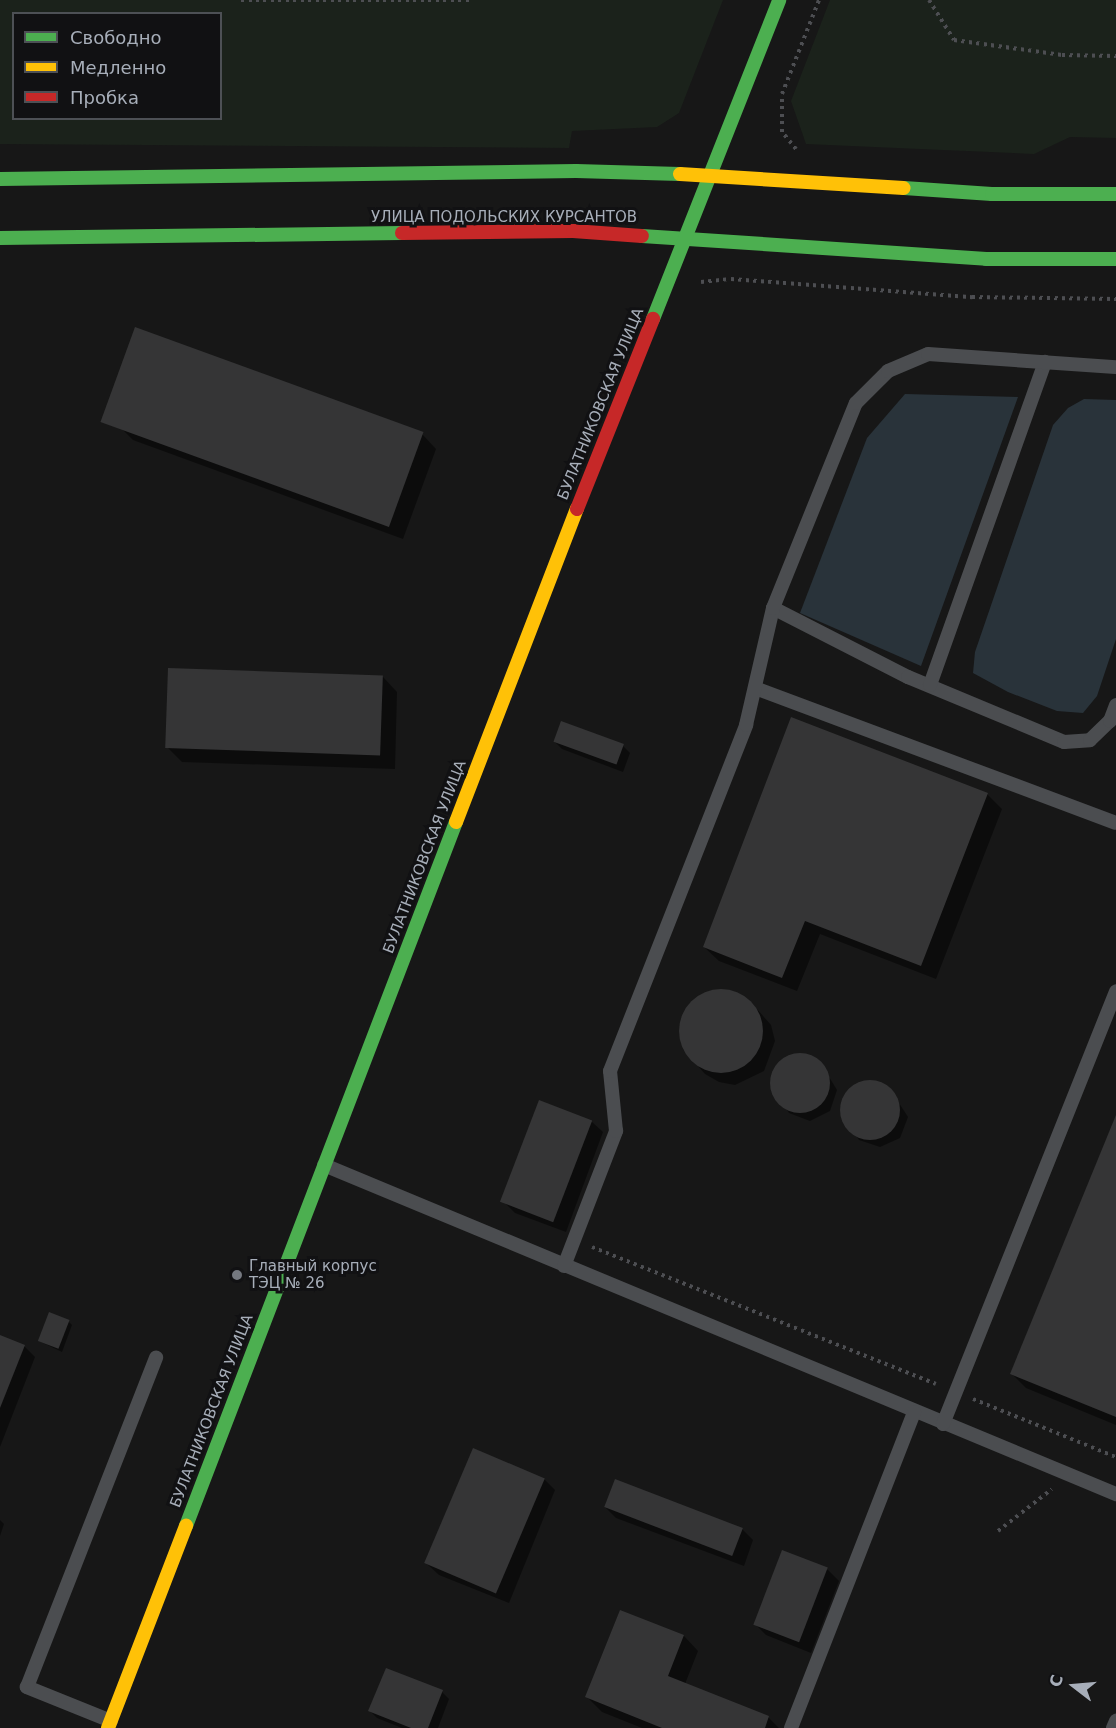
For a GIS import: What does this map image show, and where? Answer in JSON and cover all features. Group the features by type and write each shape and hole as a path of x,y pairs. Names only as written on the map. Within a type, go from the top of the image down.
{"main road":[{"name":"БУЛАТНИКОВСКАЯ УЛИЦА","path":"110,1725 601,445 712,175 779,0"},
{"path":"0,179 576,171 712,175 992,194 1116,194"},
{"name":"УЛИЦА ПОДОЛЬСКИХ КУРСАНТОВ","path":"0,238 573,231 686,236 986,258 1116,259"}],"lane":[{"path":"564,1266 616,1131 610,1071 746,724 773,608 856,403 888,370 928,354 1116,367"},
{"path":"930,685 1045,362"},
{"path":"773,608 930,685 1064,742 1090,740 1110,721 1116,705"},
{"path":"755,688 1116,823"},
{"path":"943,1424 1116,991"},
{"path":"324,1165 1116,1494"},
{"path":"110,1725 27,1687 156,1357"},
{"path":"791,1728 914,1412"},
{"path":"1113,1728 1116,1721"}],"path":[{"path":"241,0 471,0"},
{"path":"803,159 782,132 782,94 819,0"},
{"path":"929,0 954,40 1062,55 1116,56"},
{"path":"695,290 701,281 731,279 972,297 1116,299"},
{"path":"574,1240 1116,1457"},
{"path":"998,1531 1049,1490 1081,1479"}],"shaded area":[{"path":"0,0 723,0 679,113 657,127 572,131 569,148 0,144"},
{"path":"830,0 1116,0 1116,138 1070,137 1034,154 806,144 791,101"},
{"path":"905,394 1018,397 921,666 800,613 867,438"},
{"path":"1084,399 1116,400 1116,639 1097,696 1083,713 1057,711 1008,692 973,673 975,652 1053,425 1068,408"}],"building":[{"path":"135,327 423,432 389,527 100,422"},
{"path":"168,668 383,676 380,755 165,748"},
{"path":"791,717 988,793 921,966 805,921 782,978 703,947"},
{"path":"561,721 624,744 616,765 553,742"},
{"path":"713,989 729,989 745,996 756,1007 763,1023 760,1047 751,1061 729,1073 713,1073 697,1066 686,1055 679,1039 679,1023 686,1007 697,996"},
{"path":"794,1053 806,1053 817,1058 825,1066 830,1083 828,1095 817,1108 806,1113 794,1113 783,1108 775,1100 770,1089 770,1077 775,1066 783,1058"},
{"path":"864,1080 876,1080 887,1085 895,1093 900,1110 898,1122 887,1135 876,1140 864,1140 853,1135 845,1127 840,1116 840,1104 845,1093 853,1085"},
{"path":"539,1100 592,1120 553,1222 500,1202"},
{"path":"1116,1115 1116,1417 1010,1374"},
{"path":"49,1312 70,1320 58,1349 38,1341"},
{"path":"0,1335 25,1345 0,1408"},
{"path":"473,1448 545,1478 496,1594 424,1563"},
{"path":"615,1479 743,1528 732,1556 604,1507"},
{"path":"782,1550 828,1568 799,1642 753,1625"},
{"path":"620,1610 684,1635 668,1676 769,1716 765,1728 662,1728 585,1697"},
{"path":"386,1668 443,1690 428,1728 411,1728 368,1711"}],"traffic: fast":[{"path":"653,319 779,0"},
{"path":"0,179 576,171 680,174"},
{"path":"904,188 992,194 1116,194"},
{"path":"0,238 402,233"},
{"path":"642,236 986,259 1116,259"},
{"path":"186,1526 456,822"}],"traffic: slow":[{"path":"680,174 904,188"},
{"path":"456,822 577,509"},
{"path":"108,1728 186,1526"}],"traffic: jam":[{"path":"402,233 573,231 642,236"},
{"path":"577,509 653,319"}],"place":[{"name":"Главный корпус ТЭЦ № 26","path":"237,1275"}]}
